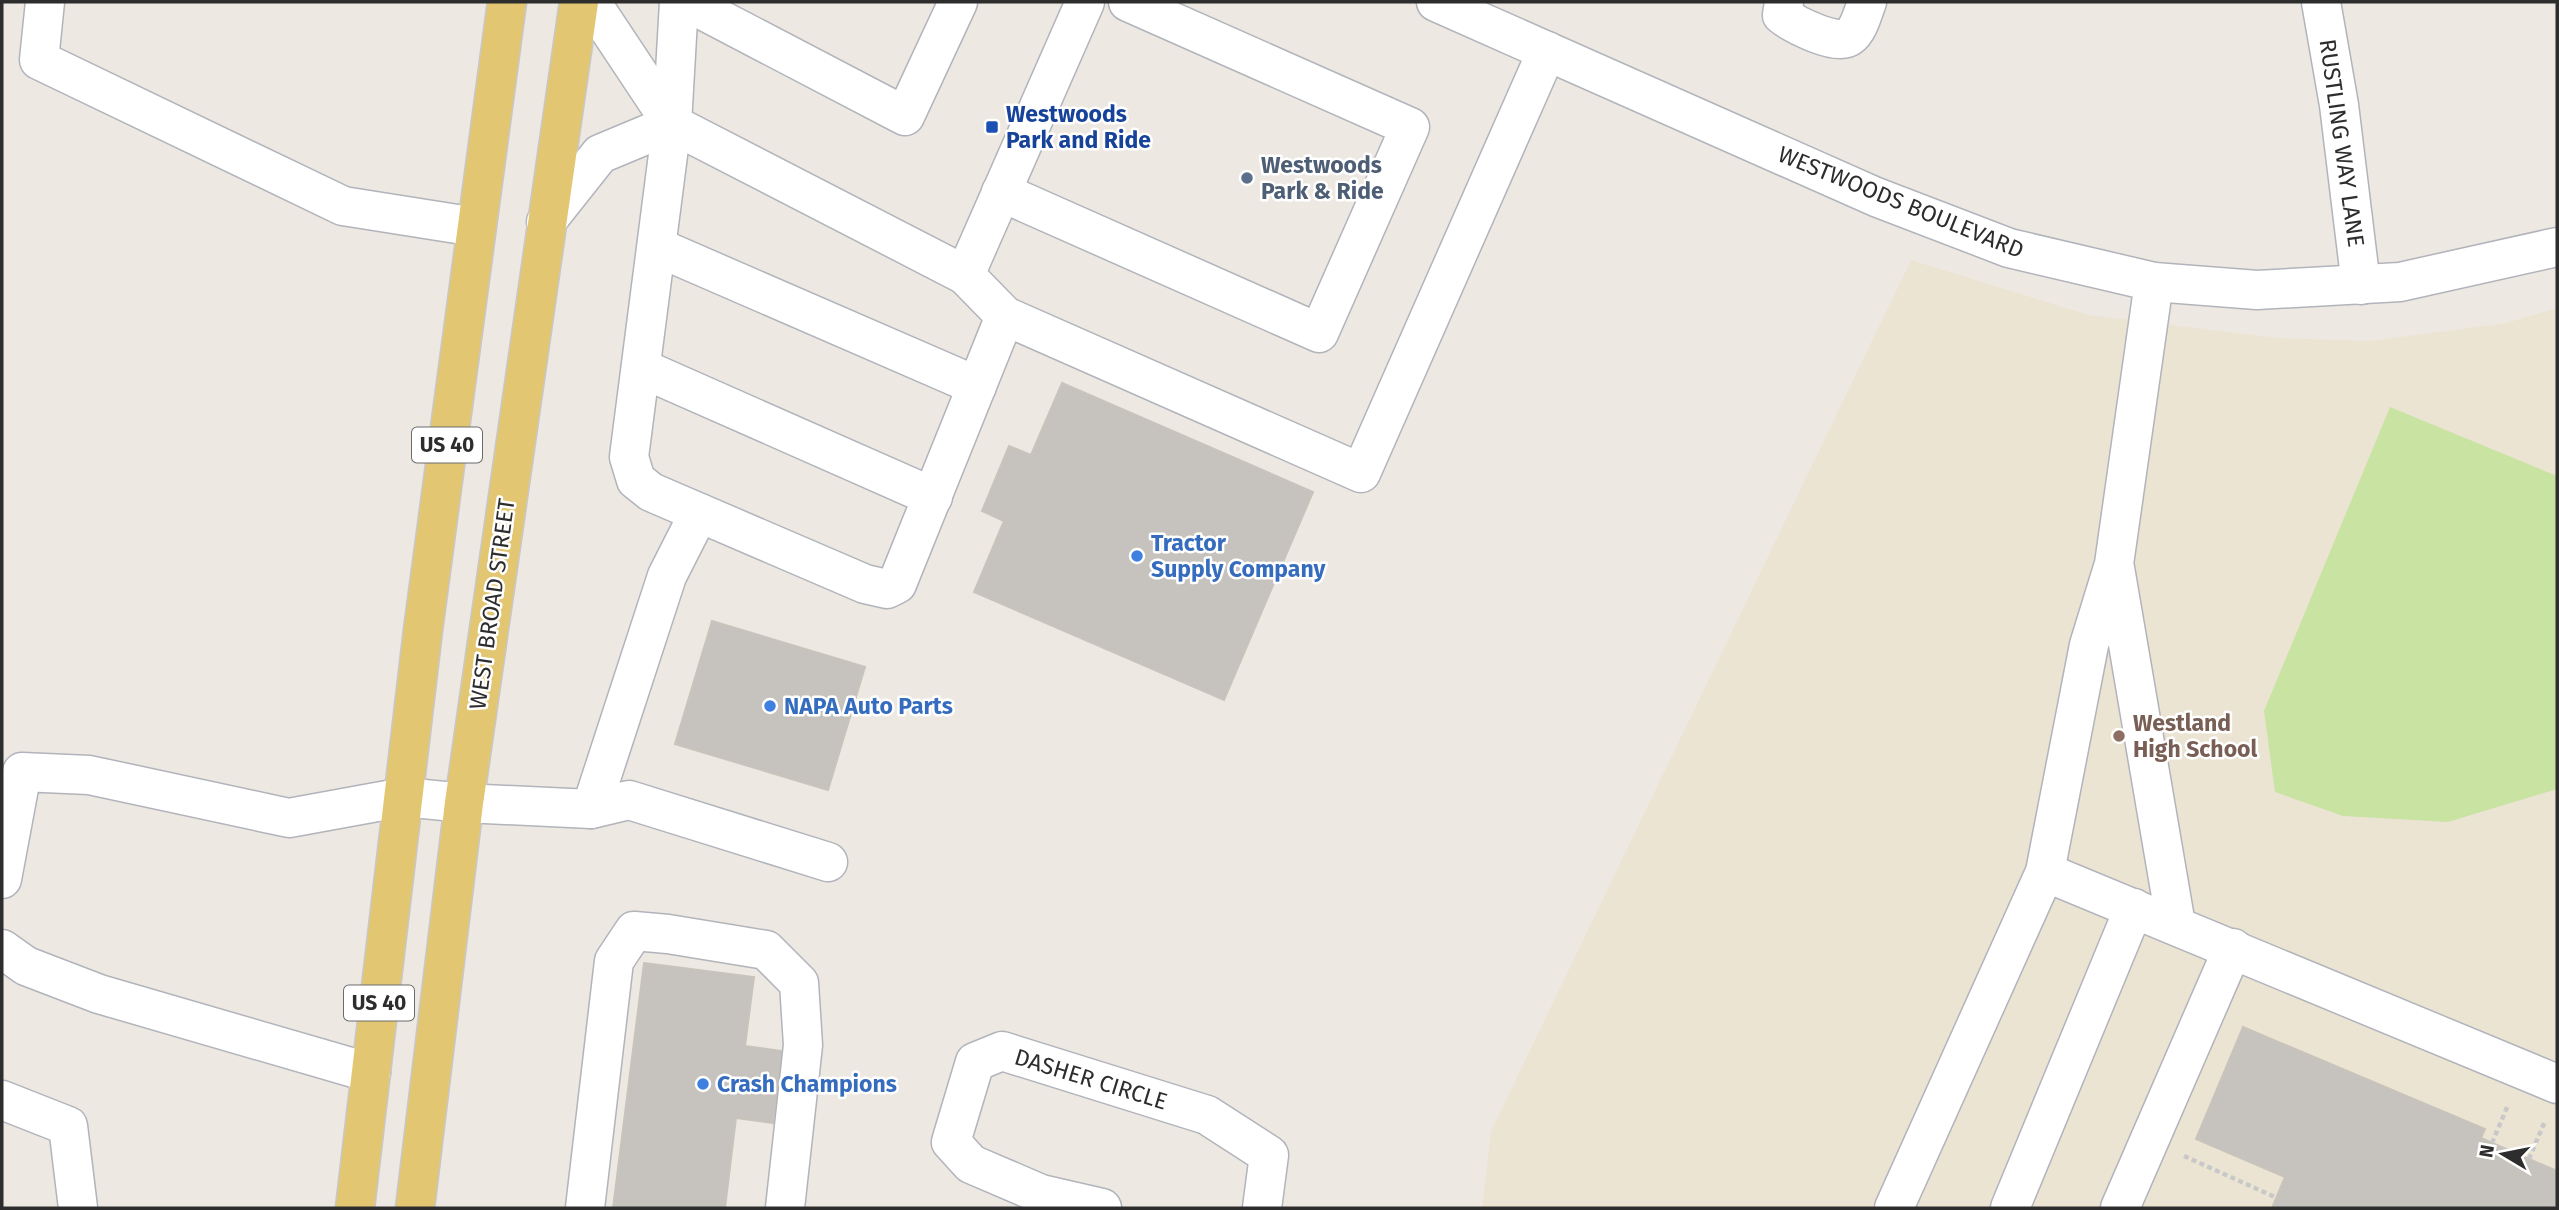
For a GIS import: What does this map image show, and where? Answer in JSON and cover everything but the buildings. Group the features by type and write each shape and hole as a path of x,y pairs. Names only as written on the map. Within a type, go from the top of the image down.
{"main road":[{"name":"US 40","path":"355,1208 423,630 507,2"},
{"name":"WEST BROAD STREET","path":"421,1197 464,803 579,2"}],"street":[{"path":"45,2 39,60 343,206 476,227"},
{"path":"591,2 672,124 965,275 1005,316 1361,473 1547,51"},
{"path":"679,2 672,124 629,457 636,481 651,492 698,513 865,584 887,589 897,584 1005,316"},
{"path":"687,2 905,116 958,2"},
{"path":"965,275 1085,2"},
{"path":"1001,192 1319,333 1410,127 1128,2"},
{"name":"WESTWOODS BOULEVARD","path":"1436,2 1494,13 1547,51 1876,197 2009,248 2154,282 2258,290 2400,282 2557,247"},
{"path":"1784,2 1782,15 1790,22 1835,40 1847,39 1854,32 1867,2"},
{"name":"RUSTLING WAY LANE","path":"2321,2 2339,105 2361,285"},
{"path":"546,222 600,154 672,124"},
{"path":"657,247 977,386"},
{"path":"1894,1208 2045,872 2088,645 2114,564 2154,282"},
{"path":"641,368 933,497"},
{"path":"591,809 667,576 698,513"},
{"path":"2114,564 2176,925"},
{"path":"2,879 22,772 89,775 289,817 404,797 464,803 591,809 629,800 828,862"},
{"path":"2045,872 2233,948 2552,1099"},
{"path":"2010,1208 2134,908"},
{"path":"585,1208 614,961 634,931 766,950 799,983 803,1045 785,1208"},
{"path":"2,948 26,966 99,994 371,1073"},
{"path":"2120,1208 2233,948"},
{"name":"DASHER CIRCLE","path":"1102,1208 1041,1194 971,1164 951,1142 975,1062 1002,1051 1207,1115 1269,1155 1262,1208"},
{"path":"2,1100 68,1126 78,1208"}],"path":[{"path":"2529,1159 2552,1099"},
{"path":"2174,1152 2277,1198"}],"shaded area":[{"name":"Westland High School","path":"1911,260 2089,315 2277,338 2370,341 2506,323 2557,308 2557,1208 1482,1208 1491,1131"}],"green space":[{"path":"2390,407 2557,476 2557,789 2448,822 2343,816 2275,792 2264,711"}],"place":[{"name":"Westwoods Park and Ride","path":"992,127"},
{"name":"Westwoods Park & Ride","path":"1247,178"},
{"name":"Tractor Supply Company","path":"1137,556"},
{"name":"NAPA Auto Parts","path":"770,706"},
{"name":"Westland High School","path":"2119,736"},
{"name":"Crash Champions","path":"703,1084"}]}
